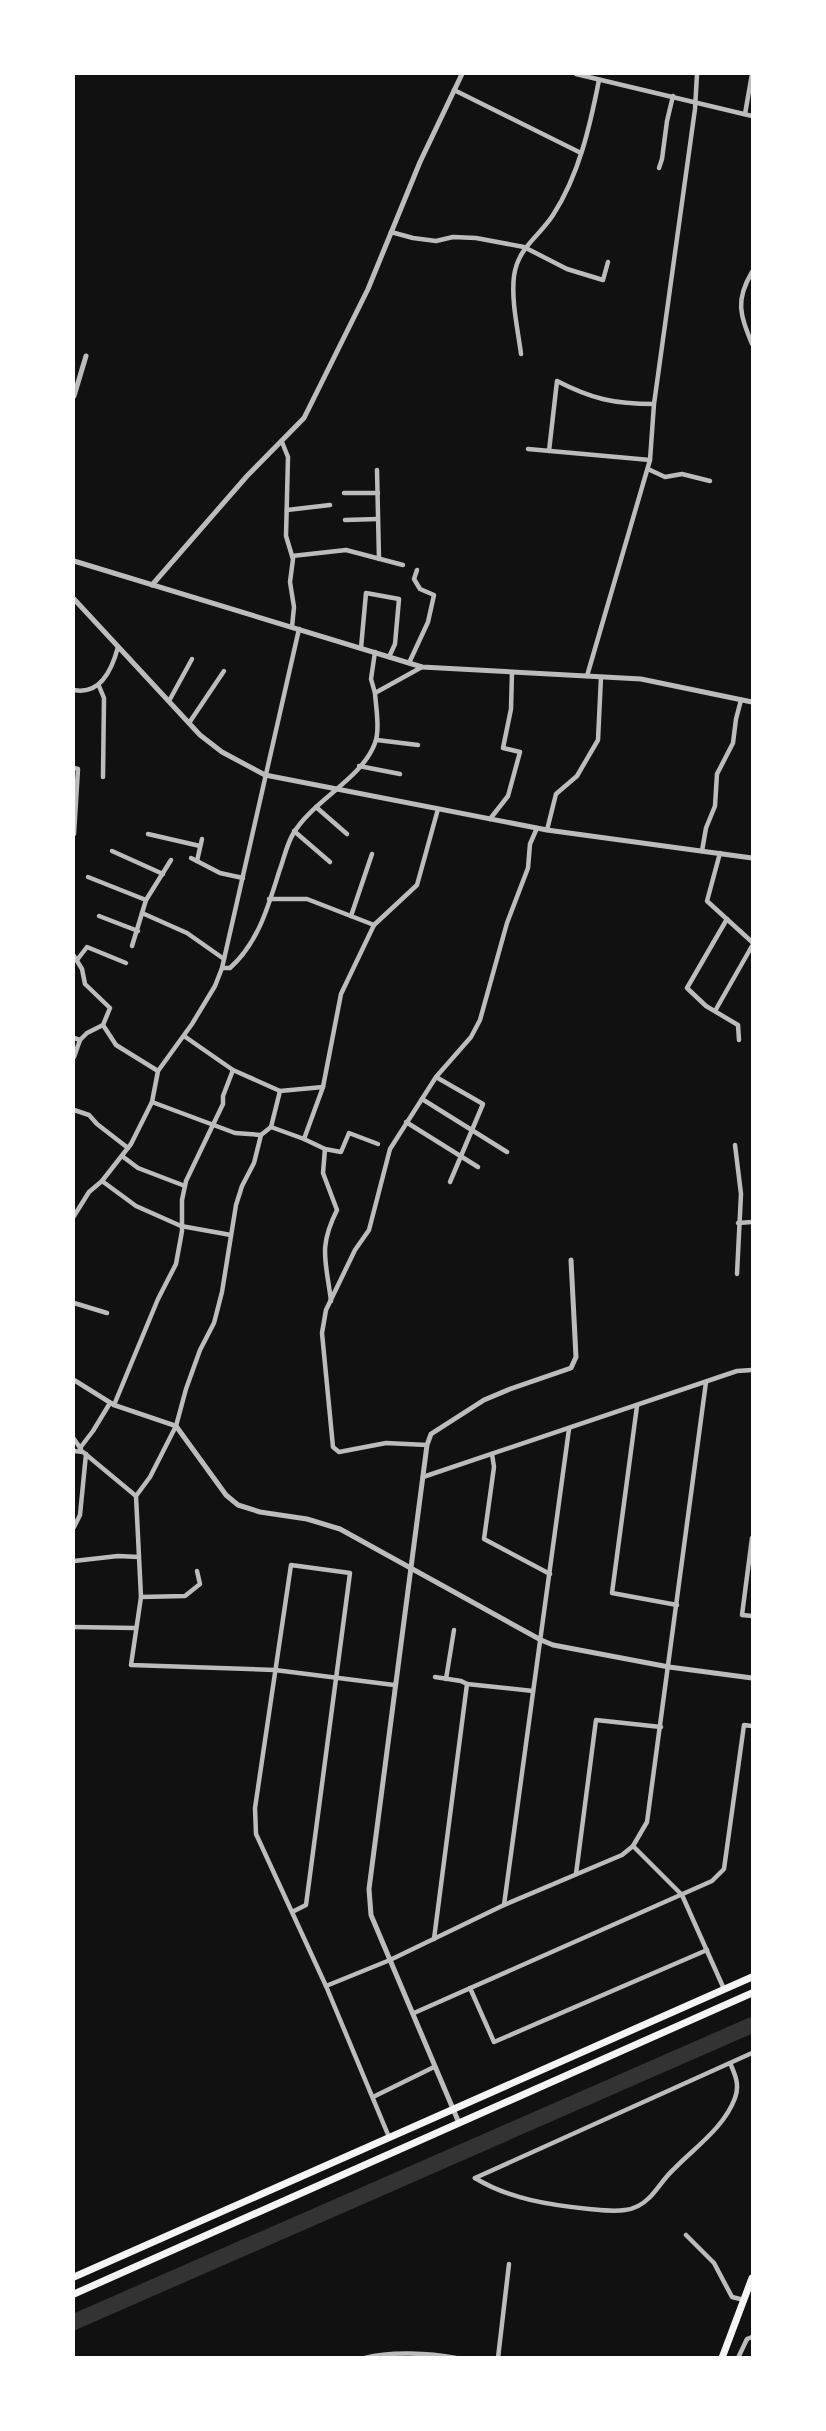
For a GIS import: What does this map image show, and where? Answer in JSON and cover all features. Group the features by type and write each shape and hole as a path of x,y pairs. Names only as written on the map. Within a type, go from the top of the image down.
{"main road":[{"path":"74,2277 753,1977"},
{"path":"74,2294 753,1993"},
{"path":"722,2358 753,2278"}],"street":[{"path":"152,585 247,476 304,418 368,289 462,74"},
{"path":"576,74 753,116"},
{"path":"521,354 514,275 524,247 553,216 581,153 602,80 606,74"},
{"path":"587,676 650,460 654,404 697,74"},
{"path":"745,114 752,74"},
{"path":"454,90 581,153"},
{"path":"659,168 673,96"},
{"path":"391,232 436,241 453,237 476,238 524,247 567,269 603,280 608,262"},
{"path":"753,272 742,289 740,308 753,344"},
{"path":"74,396 86,356"},
{"path":"549,451 557,381 585,396 600,400 654,404"},
{"path":"282,442 288,457 286,536 292,556 290,582 294,607 292,627"},
{"path":"528,449 650,460"},
{"path":"648,469 665,477 682,474 710,481"},
{"path":"377,470 379,559"},
{"path":"344,493 378,493"},
{"path":"287,510 330,505"},
{"path":"345,520 378,519"},
{"path":"292,556 346,550 403,565"},
{"path":"74,561 422,667 641,679 753,702"},
{"path":"409,663 428,622 434,595 420,589 414,579 417,570"},
{"path":"361,648 366,593 399,599 395,644 389,657"},
{"path":"74,599 200,735 222,752 265,775 547,830 753,858"},
{"path":"74,1215 89,1192 102,1181 128,1148 152,1102 158,1071 184,1036 215,986 222,968 299,629"},
{"path":"74,690 84,692 99,686 115,660 118,647"},
{"path":"222,968 230,968 240,959 254,938 285,848 294,831 359,766 376,740 375,693 371,679 375,652"},
{"path":"169,701 192,659"},
{"path":"375,693 422,667"},
{"path":"189,723 224,671"},
{"path":"490,819 507,796 520,752 503,748 511,709 512,672"},
{"path":"547,830 556,794 577,776 598,740 601,677"},
{"path":"99,686 104,698 103,777"},
{"path":"702,851 706,828 715,806 717,774 733,743 735,718 741,700"},
{"path":"376,740 418,745"},
{"path":"359,766 400,774"},
{"path":"74,768 78,769 74,834"},
{"path":"316,807 347,834"},
{"path":"304,1139 323,1087 341,994 374,925 417,885 438,809"},
{"path":"427,1444 386,1443 339,1452 333,1447 322,1333 326,1310 355,1250 369,1230 390,1149 436,1077 471,1038 480,1020 507,923 528,868 530,844 537,828"},
{"path":"294,831 330,862"},
{"path":"148,834 200,846"},
{"path":"202,839 194,860 220,873 243,878"},
{"path":"112,851 163,873"},
{"path":"714,1011 753,944 707,901 720,853"},
{"path":"351,916 372,854"},
{"path":"132,946 146,900 171,860"},
{"path":"88,877 146,900"},
{"path":"269,899 307,899 374,925"},
{"path":"142,913 187,933 224,959"},
{"path":"99,916 138,931"},
{"path":"727,920 687,988 705,1006 738,1025 739,1040"},
{"path":"74,1057 76,1039 103,1025 110,1008 85,984 75,958 87,947 126,963"},
{"path":"103,1025 116,1045 158,1071"},
{"path":"184,1036 233,1071 280,1091 323,1087"},
{"path":"74,1527 80,1515 83,1451 93,1431 112,1404 158,1299 177,1264 185,1186 223,1104 223,1096 233,1071"},
{"path":"436,1077 483,1104 450,1182"},
{"path":"280,1091 271,1127 261,1135 254,1163 242,1186 236,1205 222,1292 214,1323 200,1350 176,1426 150,1478 136,1496 141,1597 131,1665 275,1670 394,1685"},
{"path":"422,1099 507,1152"},
{"path":"152,1102 235,1133 261,1135"},
{"path":"74,1110 89,1114 97,1124 128,1148"},
{"path":"406,1122 478,1167"},
{"path":"271,1127 325,1149 341,1152 349,1133 378,1144"},
{"path":"735,1145 741,1194 737,1274"},
{"path":"325,1149 323,1173 338,1210 327,1230 324,1245 331,1300"},
{"path":"122,1156 138,1168 185,1186"},
{"path":"102,1181 136,1206 181,1226 231,1235"},
{"path":"738,1223 753,1222"},
{"path":"459,2122 371,1915 369,1889 394,1685 427,1444 431,1434 484,1400 572,1368 576,1358 571,1260"},
{"path":"74,1303 107,1313"},
{"path":"423,1477 737,1371 753,1370"},
{"path":"74,1380 112,1404 176,1426 226,1495 238,1505 260,1512 307,1519 340,1529 541,1640 553,1645 669,1667 753,1678"},
{"path":"326,1986 390,1960 504,1905 622,1855 633,1846 647,1822 706,1382"},
{"path":"637,1406 612,1593 677,1605"},
{"path":"504,1905 569,1429"},
{"path":"74,1439 83,1451 136,1496"},
{"path":"74,1451 83,1451"},
{"path":"492,1454 494,1467 484,1539 550,1574"},
{"path":"753,1538 742,1614 753,1616"},
{"path":"74,1561 118,1556 139,1557"},
{"path":"292,1912 306,1905 350,1573 291,1565 255,1808 256,1834 326,1986 389,2137"},
{"path":"141,1597 185,1596 200,1584 197,1571"},
{"path":"74,1627 135,1629"},
{"path":"446,1679 453,1630"},
{"path":"435,1677 467,1684 533,1691"},
{"path":"434,1939 467,1684"},
{"path":"576,1874 596,1720 661,1727"},
{"path":"414,2013 711,1881 724,1869 744,1725 753,1726"},
{"path":"633,1846 682,1895 724,1989"},
{"path":"470,1988 494,2042 707,1950"},
{"path":"730,2063 737,2081 736,2096 730,2107 716,2128 672,2171 649,2198 638,2206 613,2211 548,2205 487,2185 475,2178 571,2134 730,2063 753,2053"},
{"path":"373,2097 434,2067"},
{"path":"686,2235 714,2263 732,2297 744,2300"},
{"path":"498,2358 509,2264"},
{"path":"738,2358 742,2346 747,2339 753,2337"},
{"path":"365,2358 438,2354 456,2358"}],"waterway":[{"path":"74,2322 752,2025"}]}
